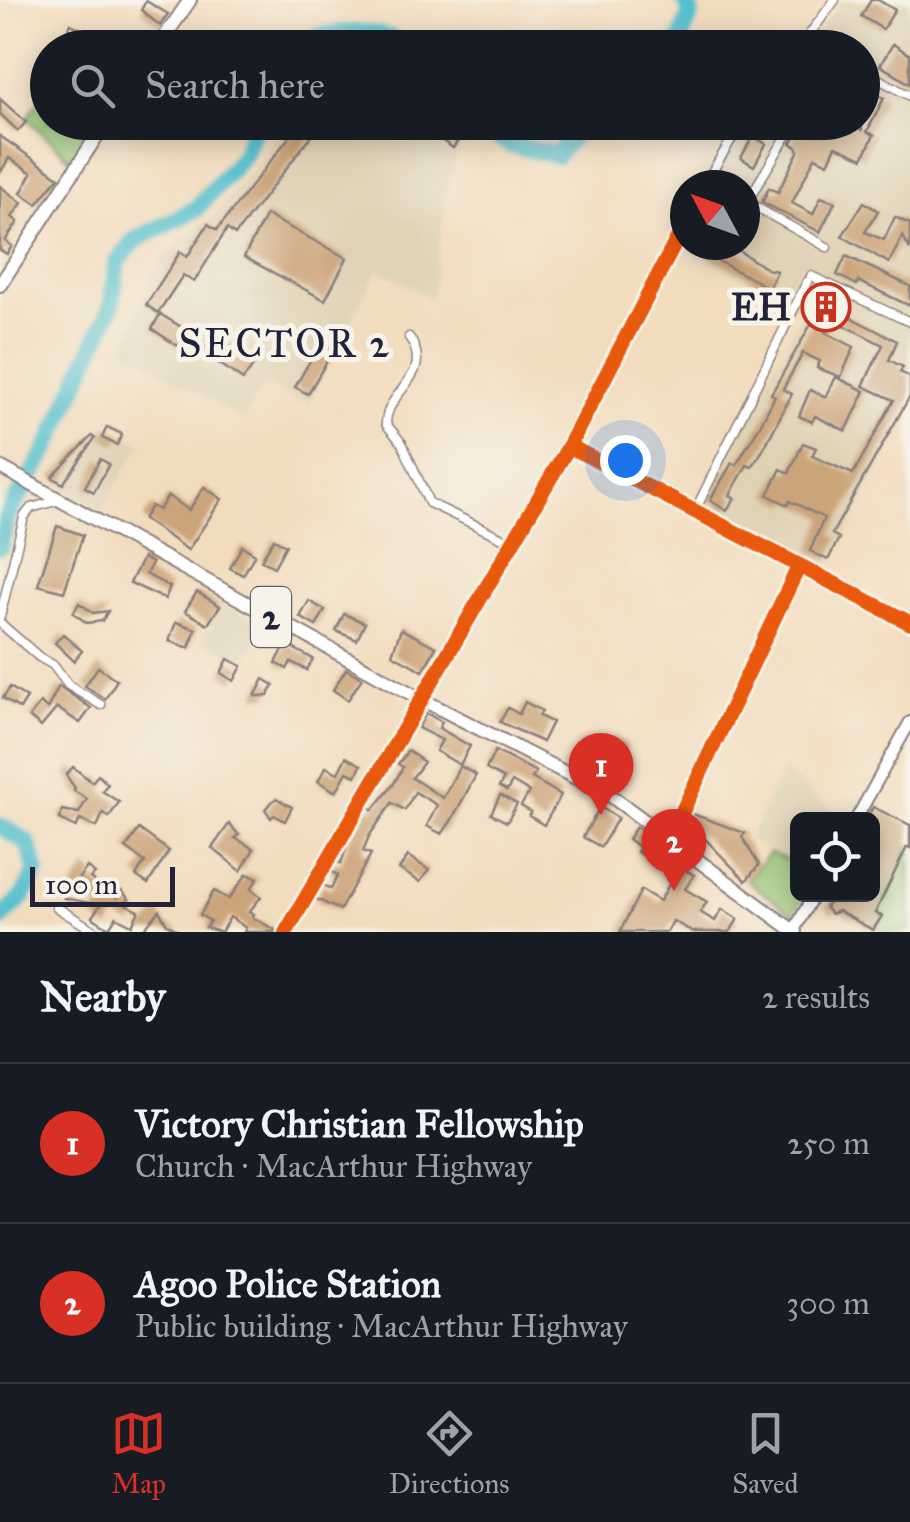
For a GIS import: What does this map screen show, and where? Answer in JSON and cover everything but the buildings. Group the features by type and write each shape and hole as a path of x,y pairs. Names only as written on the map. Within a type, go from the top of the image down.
{"main road":[{"path":"169,30 190,0"},
{"path":"0,284 94,140"},
{"name":"2","path":"2,468 421,698 611,796 670,836 794,932"}],"street":[{"path":"812,30 835,0"},
{"path":"880,80 910,96"},
{"path":"713,170 731,140"},
{"path":"784,140 747,202 827,247"},
{"path":"286,932 569,446 670,253"},
{"path":"694,513 809,279 910,322"},
{"path":"409,337 415,346 416,367 390,406 386,424 402,443 429,503 513,543"},
{"path":"569,446 910,624"},
{"path":"54,497 32,508 24,517 0,620 68,684 100,705"},
{"path":"670,836 799,566"},
{"path":"860,812 910,722"},
{"path":"794,932 810,902"},
{"path":"56,907 96,932"}],"shaded area":[{"path":"842,0 910,0 910,405 829,567 703,503 803,312 884,350 707,260 760,260 760,170 721,170 738,140 880,140 880,30 820,30"},
{"path":"274,140 463,140 448,183 432,299 378,269 309,404 263,384 243,420 124,349 155,269 216,213"},
{"path":"105,424 141,444 102,509 63,488"},
{"path":"223,605 266,625 244,660 203,641"},
{"path":"783,769 834,812 790,812 790,858 748,840"}],"green space":[{"path":"50,140 89,140 73,162"},
{"path":"907,847 910,931 889,932 876,928 882,916 875,913"},
{"path":"769,853 790,860 790,902 800,902 793,914 747,881"}],"waterway":[{"path":"684,30 691,13 685,0"},
{"path":"0,547 7,516 47,450 111,308 117,263 134,241 196,209 243,156 249,140"},
{"path":"503,140 556,155 569,140"},
{"path":"0,826 27,842 37,871 22,898 0,919"}],"cycle path":[{"path":"286,932 569,446 670,253"},
{"path":"569,446 910,623"},
{"path":"670,837 799,566"}],"place":[{"name":"EH","path":"826,307"},
{"name":"Victory Christian Fellowship","path":"601,815"},
{"name":"Agoo Police Station","path":"674,891"}],"district":[{"name":"SECTOR 2","path":"285,343"}]}
